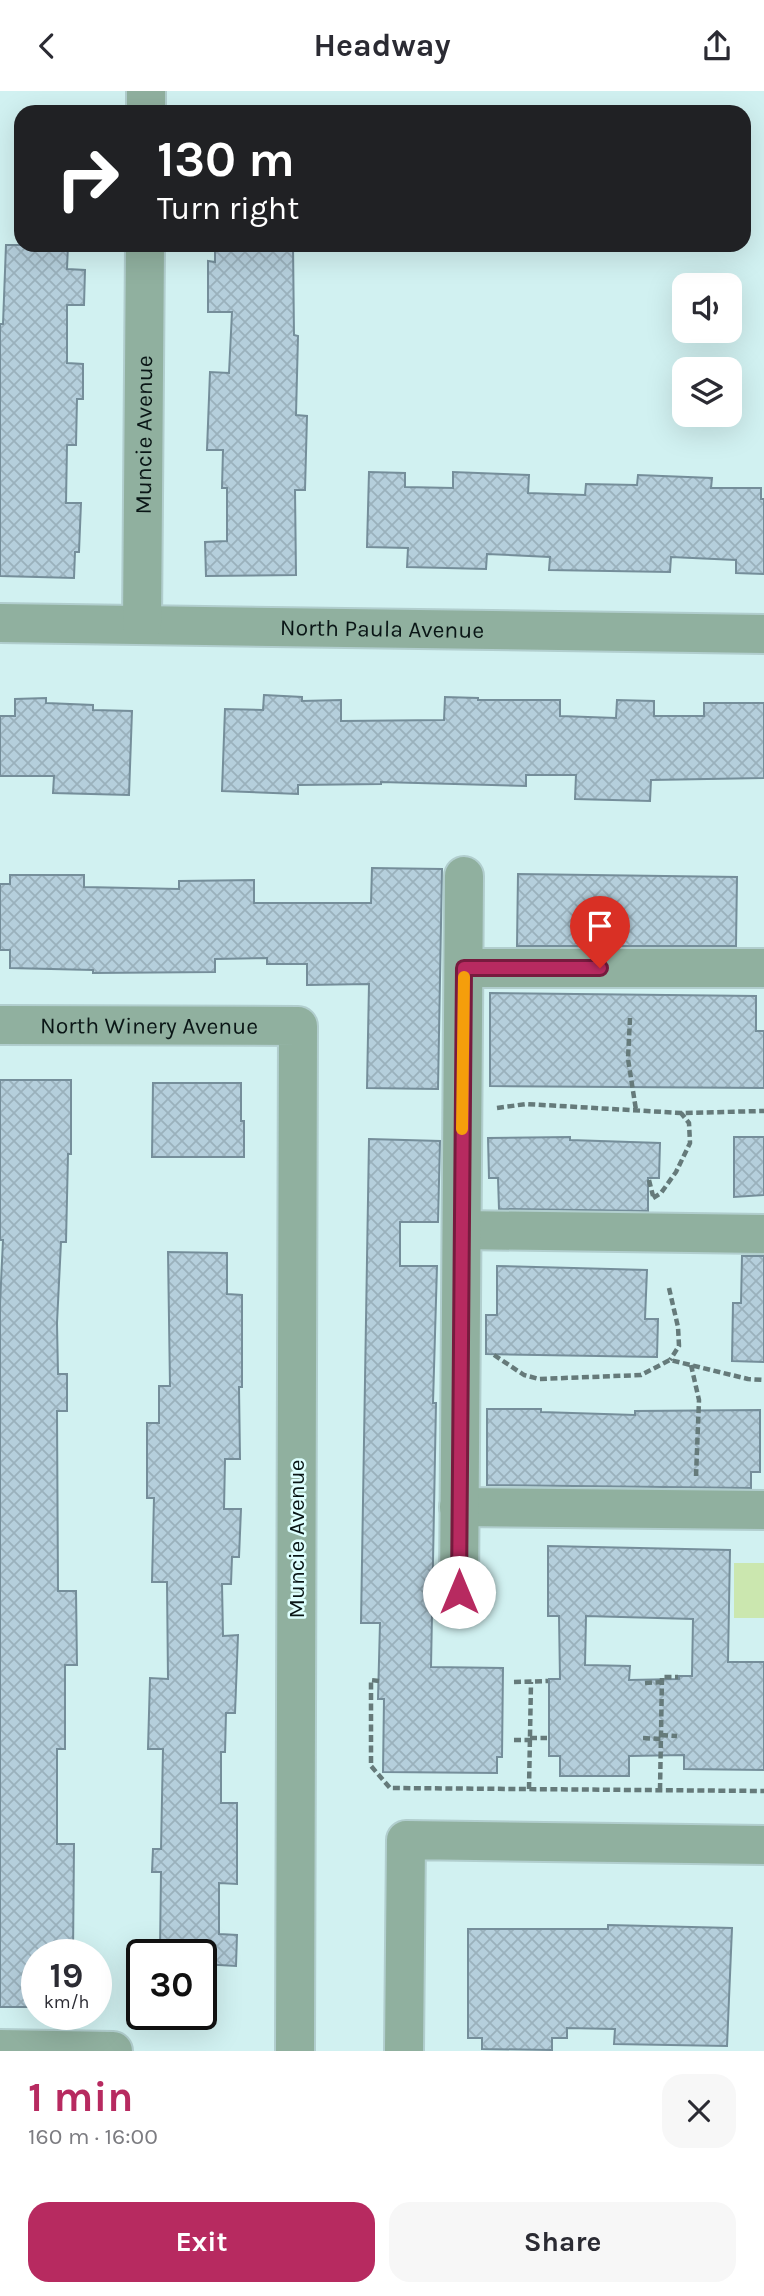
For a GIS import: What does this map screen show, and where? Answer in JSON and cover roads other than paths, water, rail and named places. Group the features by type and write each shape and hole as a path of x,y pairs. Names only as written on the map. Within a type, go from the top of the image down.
{"street":[{"name":"Muncie Avenue","path":"142,624 145,252"},
{"name":"North Paula Avenue","path":"0,623 764,634"},
{"path":"459,1592 464,876"},
{"path":"464,968 764,968"},
{"name":"North Winery Avenue","path":"0,1025 298,1026"},
{"name":"Muncie Avenue","path":"295,2051 298,1026"},
{"path":"461,1230 764,1234"},
{"path":"459,1507 764,1510"},
{"path":"404,2051 406,1840 764,1845"},
{"path":"0,2049 113,2051"}]}
